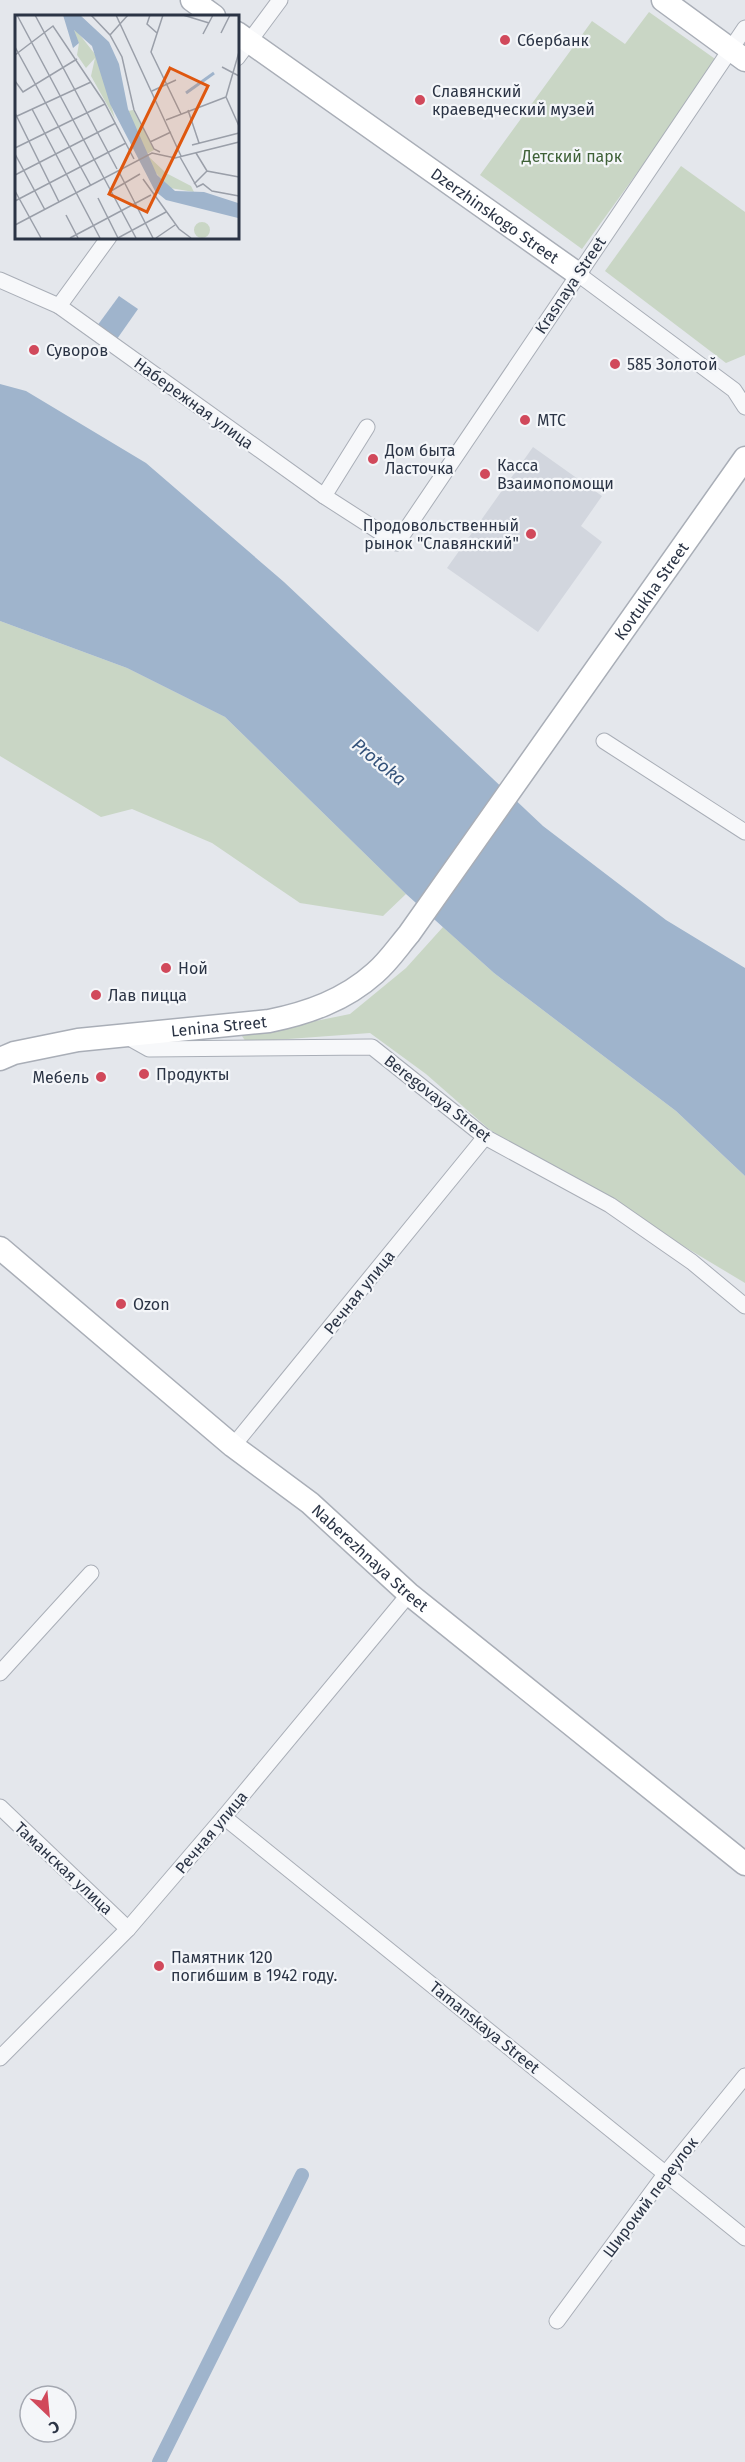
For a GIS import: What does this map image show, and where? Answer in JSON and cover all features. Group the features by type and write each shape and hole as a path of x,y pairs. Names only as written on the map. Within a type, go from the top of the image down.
{"street":[{"path":"192,0 213,15"},
{"path":"241,44 280,0"},
{"path":"663,0 737,55"},
{"name":"Krasnaya Street","path":"397,543 578,274 737,55 745,28"},
{"name":"Dzerzhinskogo Street","path":"241,44 578,274 734,390 745,407"},
{"path":"59,306 108,238"},
{"name":"Набережная улица","path":"0,280 59,306 324,496 397,543"},
{"path":"324,496 367,427"},
{"name":"Kovtukha Street","path":"409,934 559,725 745,458"},
{"path":"604,741 745,832"},
{"name":"Lenina Street","path":"0,1059 47,1045 269,1021 294,1016 321,1007 345,995 375,973 409,934"},
{"name":"Beregovaya Street","path":"123,1035 148,1049 372,1047 485,1137 610,1205 692,1262 745,1306"},
{"name":"Речная улица","path":"233,1446 485,1137"},
{"name":"Naberezhnaya Street","path":"0,1248 233,1446 310,1503 409,1593 745,1864"},
{"path":"0,1672 91,1574"},
{"name":"Речная улица","path":"0,2058 128,1929 409,1593"},
{"name":"Таманская улица","path":"0,1808 128,1929"},
{"name":"Tamanskaya Street","path":"224,1817 745,2238"},
{"name":"Широкий переулок","path":"557,2321 666,2173 745,2076"}],"shaded area":[{"name":"Продовольственный рынок \"Славянский\"","path":"533,447 602,496 581,526 602,542 538,632 447,568"}],"green space":[{"name":"Детский парк","path":"649,12 718,61 582,249 480,175 592,21 625,44"},
{"path":"681,166 745,212 745,355 726,363 605,271"},
{"path":"0,621 127,668 225,717 406,894 383,916 300,903 212,843 132,809 101,817 0,756"},
{"path":"443,927 494,973 676,1111 745,1176 745,1283 490,1130 426,1074 370,1033 246,1042 242,1036 350,1014 406,968"}],"water":[{"path":"119,296 138,309 117,339 97,326"},
{"name":"Protoka","path":"0,384 26,391 146,463 284,582 543,826 666,920 745,968 745,1176 676,1111 494,973 406,894 225,717 127,668 0,621"}],"waterway":[{"path":"159,2462 302,2175"}],"place":[{"name":"Сбербанк","path":"505,40"},
{"name":"Славянский краеведческий музей","path":"420,100"},
{"name":"Суворов","path":"34,350"},
{"name":"585 Золотой","path":"615,364"},
{"name":"МТС","path":"525,420"},
{"name":"Дом быта Ласточка","path":"373,459"},
{"name":"Касса Взаимопомощи","path":"485,474"},
{"name":"Продовольственный рынок \"Славянский\"","path":"531,534"},
{"name":"Ной","path":"166,968"},
{"name":"Лав пицца","path":"96,995"},
{"name":"Продукты","path":"144,1074"},
{"name":"Мебель","path":"101,1077"},
{"name":"Ozon","path":"121,1304"},
{"name":"Памятник 120 погибшим в 1942 году.","path":"159,1966"}]}
